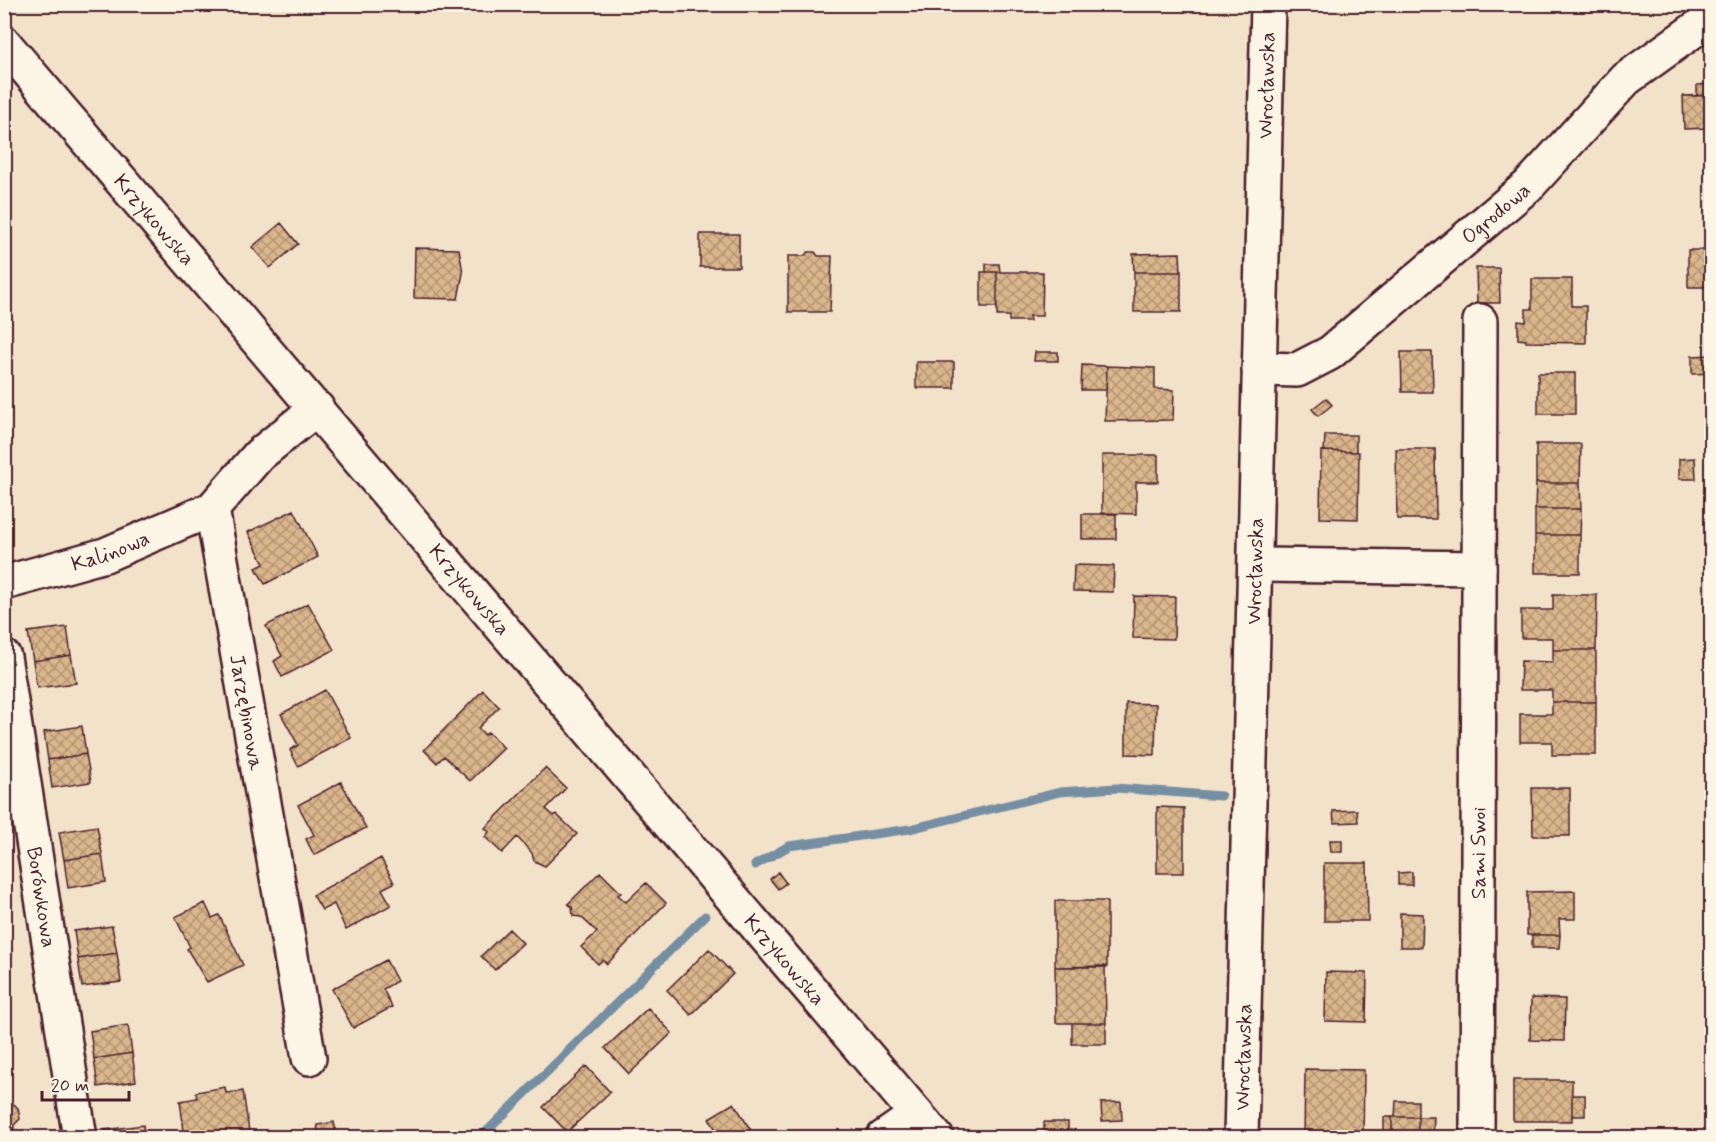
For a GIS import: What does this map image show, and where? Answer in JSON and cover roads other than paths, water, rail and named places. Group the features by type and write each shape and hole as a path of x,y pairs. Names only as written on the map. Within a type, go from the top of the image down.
{"street":[{"name":"Wrocławska","path":"1241,1137 1268,4"},
{"name":"Ogrodowa","path":"1259,369 1297,370 1330,353 1529,185 1626,79 1712,17"},
{"name":"Krzykowska","path":"4,43 927,1126"},
{"name":"Sami Swoi","path":"1477,1137 1480,321"},
{"path":"212,509 259,455 317,408"},
{"name":"Kalinowa","path":"4,583 105,555 212,509"},
{"name":"Jarzębinowa","path":"212,509 309,1059"},
{"path":"1255,565 1479,568"},
{"name":"Borówkowa","path":"4,657 80,1137"},
{"path":"883,1137 927,1126"}],"waterway":[{"path":"755,865 789,846 910,829 1060,792 1116,788 1221,796"},
{"path":"480,1138 705,916"}]}
